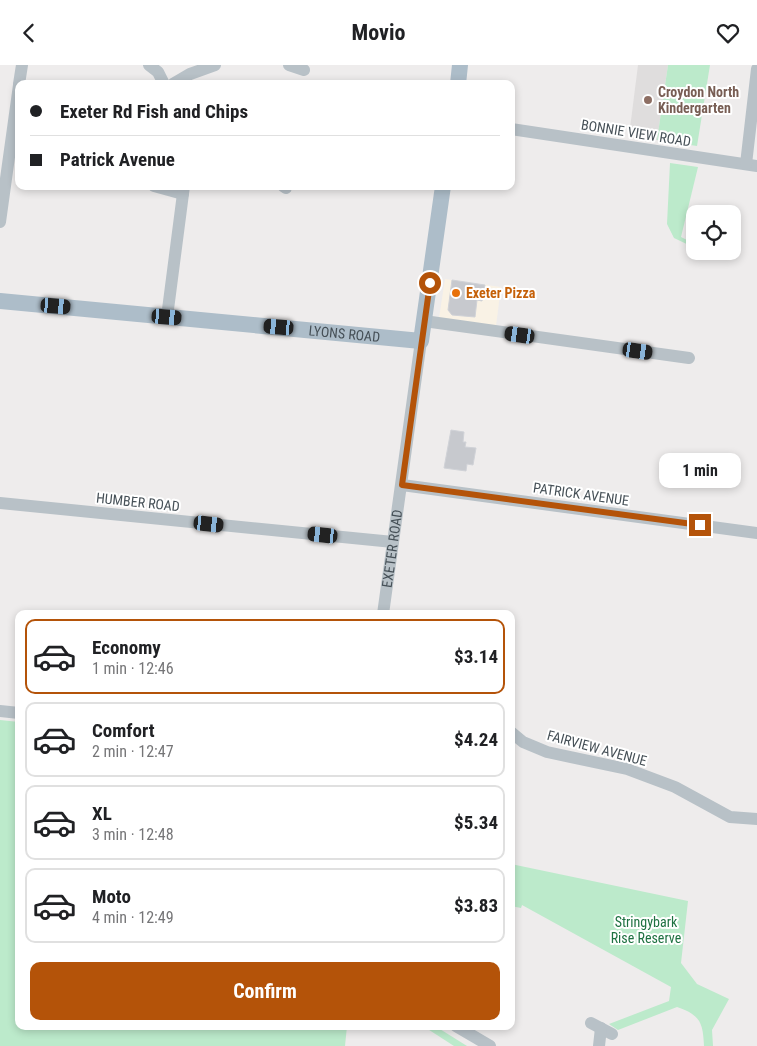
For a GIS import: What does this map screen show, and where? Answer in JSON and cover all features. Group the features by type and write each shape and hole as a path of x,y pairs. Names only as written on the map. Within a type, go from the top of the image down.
{"main road":[{"path":"458,80 460,65"},
{"name":"EXETER ROAD","path":"421,341 443,190"},
{"name":"LYONS ROAD","path":"0,301 421,341"}],"street":[{"path":"20,80 22,65"},
{"path":"149,65 158,72 162,80"},
{"path":"180,80 190,74 215,65"},
{"path":"289,65 304,70"},
{"path":"751,165 757,69"},
{"path":"0,222 4,166 15,107"},
{"name":"BONNIE VIEW ROAD","path":"515,130 751,165"},
{"path":"167,317 183,190"},
{"path":"424,321 689,358"},
{"name":"EXETER ROAD","path":"384,610 421,341"},
{"name":"PATRICK AVENUE","path":"402,485 757,533"},
{"name":"HUMBER ROAD","path":"0,503 393,542"},
{"path":"0,711 15,713"},
{"name":"FAIRVIEW AVENUE","path":"515,735 523,742 546,752 627,769 675,787 730,817 757,819"},
{"path":"599,1046 601,1028"},
{"path":"463,1030 490,1046"}],"shaded area":[{"name":"Croydon North Kindergarten","path":"638,65 668,65 657,140 629,136"},
{"path":"445,279 501,287 496,326 439,318"}],"green space":[{"path":"668,65 710,65 697,146 657,140"},
{"path":"670,163 698,167 689,205 686,205 686,216 681,237 686,240 686,244 674,238 667,224"},
{"path":"0,720 15,722 15,1030 347,1030 345,1046 0,1046"},
{"name":"Stringybark Rise Reserve","path":"515,865 688,901 681,963 697,984 729,999 712,1030 713,1046 704,1046 703,1031 699,1021 691,1013 677,1007 618,1030 609,1024 669,1001 671,987 522,905 521,908 515,907"},
{"path":"429,1030 441,1030 467,1046 454,1046"}],"building":[{"path":"452,280 485,285 482,301 477,300 475,317 452,315 448,310"},
{"path":"451,430 464,432 463,442 466,442 465,447 476,448 473,465 467,464 466,471 444,468"}],"place":[{"name":"Croydon North Kindergarten","path":"648,100"},
{"name":"Exeter Pizza","path":"456,293"}],"route":[{"path":"430,283 402,485 700,525"}]}
